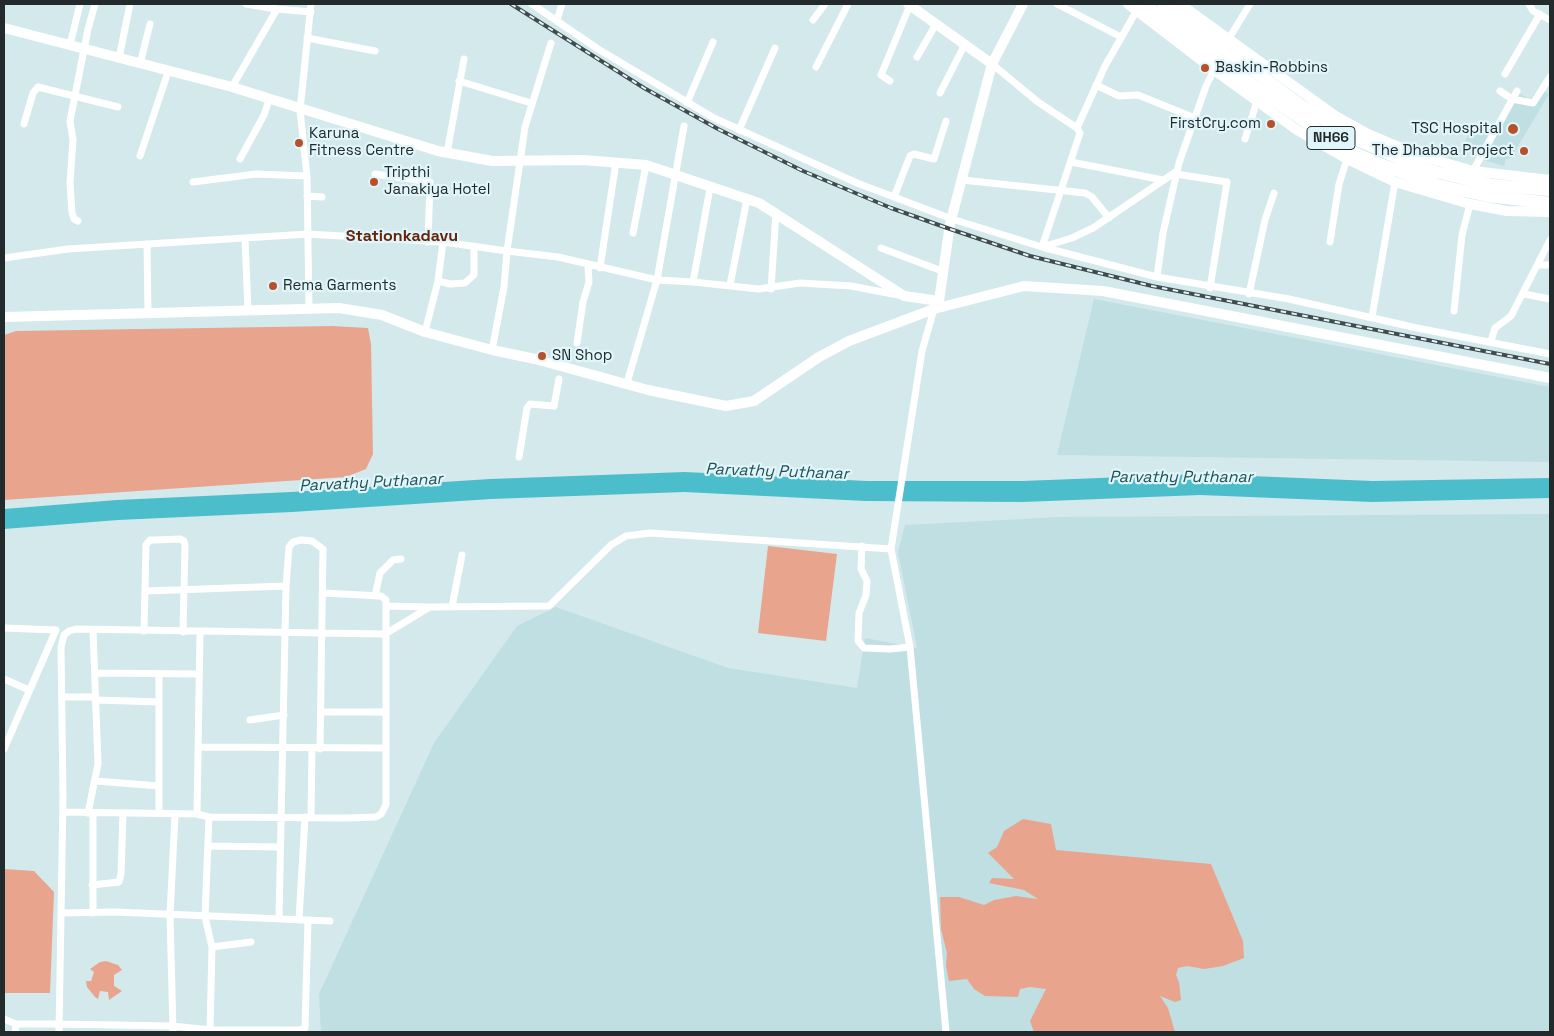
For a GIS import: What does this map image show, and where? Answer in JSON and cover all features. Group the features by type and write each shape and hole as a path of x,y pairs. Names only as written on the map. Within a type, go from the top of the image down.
{"highway":[{"name":"NH66","path":"1163,4 1302,106 1360,141 1412,164 1436,172 1492,185 1550,190"},
{"name":"NH66","path":"1141,7 1323,134 1357,154 1399,172 1437,185 1488,196 1550,203"}],"street":[{"path":"70,45 80,4"},
{"path":"78,221 74,220 72,213 70,183 73,140 70,120 95,4"},
{"path":"119,58 130,4"},
{"path":"246,4 277,9 311,8 300,110 307,176 309,308"},
{"path":"532,4 598,49 687,103 738,130 857,183 952,219 1042,247 1157,277 1210,288 1289,299 1550,354"},
{"path":"557,20 562,4"},
{"path":"814,20 826,4"},
{"path":"816,67 848,4"},
{"path":"890,81 880,74 909,4 992,64 1038,102 1077,128 1080,136 1042,247"},
{"path":"946,1032 910,648 891,548 922,351 937,305 952,219 992,64 1023,4"},
{"path":"1057,4 1121,37"},
{"path":"1128,4 1141,7 1214,70 1297,130 1347,159 1395,182 1470,204 1507,211 1550,212"},
{"path":"1180,4 1338,117 1366,133 1418,155 1473,171 1550,180"},
{"path":"1228,40 1250,4"},
{"path":"1529,4 1533,11 1550,20"},
{"path":"1077,128 1096,85 1121,37 1141,7"},
{"path":"232,87 277,9"},
{"path":"1505,74 1540,14"},
{"path":"140,64 150,24"},
{"path":"917,57 936,24"},
{"path":"4,28 168,72 232,87 300,110 447,153 492,160 616,162 646,165 747,199 776,212 904,296"},
{"path":"307,38 375,51"},
{"path":"687,103 713,42"},
{"path":"492,350 504,286 519,161 531,103 551,43"},
{"path":"940,93 964,44"},
{"path":"738,130 775,48"},
{"path":"447,153 464,59"},
{"path":"1157,277 1163,233 1177,172 1206,86 1214,70"},
{"path":"140,156 168,72"},
{"path":"1500,91 1512,99 1533,103 1550,77"},
{"path":"460,81 531,103"},
{"path":"1096,85 1119,96 1138,95 1195,118"},
{"path":"24,124 36,88 118,107"},
{"path":"1473,171 1517,91"},
{"path":"240,159 264,114 269,100"},
{"path":"1245,138 1257,101"},
{"path":"894,196 910,156 914,154 934,159 946,121"},
{"path":"627,383 658,280 684,126"},
{"path":"1330,242 1339,184 1347,159"},
{"path":"600,268 616,162"},
{"path":"1071,162 1164,180"},
{"path":"633,232 646,165"},
{"path":"1042,247 1072,238 1109,218 1177,172 1227,182 1210,288"},
{"path":"193,182 256,174 307,176"},
{"path":"375,174 430,182 428,242"},
{"path":"962,180 1061,189 1088,194 1109,218"},
{"path":"1372,317 1395,182"},
{"path":"693,282 710,188"},
{"path":"1249,294 1265,220 1274,193"},
{"path":"307,196 322,197"},
{"path":"730,285 747,199"},
{"path":"1454,311 1463,228 1470,204"},
{"path":"770,289 776,212"},
{"path":"4,258 68,249 308,234 443,242 558,257 658,280 770,289 809,284 851,286 904,296 937,305"},
{"path":"246,238 248,310"},
{"path":"1491,341 1495,328 1509,319 1524,294 1550,240"},
{"path":"426,332 438,281 443,242"},
{"path":"147,244 148,313"},
{"path":"438,281 450,284 465,283 474,275 474,246"},
{"path":"881,248 942,271"},
{"path":"578,342 583,302 589,282 588,265"},
{"path":"1539,265 1550,265"},
{"path":"4,317 339,308 382,315 426,332 648,390 715,405 740,405 754,402 819,357 849,341 937,305 1024,286 1103,291 1550,378"},
{"path":"1524,294 1550,299"},
{"path":"519,457 527,408 530,404 554,406 559,379"},
{"path":"386,606 430,608 550,606 611,545 626,536 642,534 891,548"},
{"path":"144,632 146,545 150,540 154,540 184,541 185,588 183,632"},
{"path":"279,918 286,586 291,544 296,540 312,541 323,549 324,593 321,712 308,817 299,920"},
{"path":"862,546 860,569 867,581 866,595 859,613 858,641 864,648 890,650 910,648"},
{"path":"452,607 462,555"},
{"path":"375,596 380,573 393,560 401,559"},
{"path":"146,591 185,588 286,586"},
{"path":"63,812 197,814 209,817 376,817 381,814 386,805 386,606 384,598 324,593"},
{"path":"59,1032 63,812 61,647 66,631 76,629 323,635 385,634 430,608"},
{"path":"4,628 56,630 6,736 4,749"},
{"path":"93,630 98,764 90,813 93,913"},
{"path":"197,814 200,633"},
{"path":"96,673 199,674"},
{"path":"159,813 160,674"},
{"path":"4,679 29,690"},
{"path":"63,697 159,702"},
{"path":"321,712 386,712"},
{"path":"250,720 284,715"},
{"path":"198,747 385,748"},
{"path":"96,782 159,786"},
{"path":"92,885 119,882 122,874 123,813"},
{"path":"173,1029 170,915 175,814"},
{"path":"209,817 205,917 212,947 210,1031"},
{"path":"208,846 280,847"},
{"path":"61,913 330,921"},
{"path":"4,1019 16,1024 60,1024 98,1028 210,1031 305,1027 308,921"},
{"path":"212,947 251,942"},
{"path":"16,1024 16,1032"}],"shaded area":[{"name":"TSC Hospital","path":"1539,87 1549,94 1511,158 1506,159 1504,166 1480,159 1518,93 1530,99"},
{"path":"1473,127 1488,135 1477,156 1461,148"},
{"path":"1094,299 1550,387 1550,462 1057,455"},
{"path":"332,326 368,328 371,344 373,454 366,469 346,477 4,500 4,335 16,331"},
{"path":"1550,514 1550,1032 321,1032 319,994 434,743 517,626 556,607 728,668 857,688 865,638 917,648 898,552 905,525 1062,517"},
{"path":"768,546 837,554 826,641 758,633"},
{"path":"1023,819 1051,824 1056,850 1211,864 1243,941 1244,958 1223,966 1204,969 1187,966 1178,968 1176,975 1179,982 1181,1000 1175,1002 1160,996 1168,1008 1175,1032 1034,1032 1030,1021 1046,989 1030,987 1020,989 1018,997 985,996 974,989 967,979 949,981 946,966 947,953 941,929 940,897 959,897 984,905 994,900 1016,896 1038,899 1024,890 989,883 992,878 1014,879 988,853 997,847 1004,831"},
{"path":"4,869 34,871 54,892 50,993 4,993"},
{"path":"106,961 118,965 122,970 114,975 114,986 122,991 109,1000 108,992 100,991 98,999 95,997 87,987 86,981 91,981 94,972 90,969 100,962"}],"water":[{"name":"Parvathy Puthanar","path":"685,472 867,481 1023,481 1201,474 1373,481 1550,478 1550,498 1372,502 1200,495 1023,502 866,501 684,492 491,499 292,512 118,520 4,529 4,509 117,500 291,492 490,479"}],"railway":[{"path":"511,4 644,88 718,129 803,171 891,208 950,229 1030,256 1152,286 1550,364"}],"place":[{"name":"Baskin-Robbins","path":"1205,68"},
{"name":"FirstCry.com","path":"1271,124"},
{"name":"TSC Hospital","path":"1513,129"},
{"name":"Karuna Fitness Centre","path":"299,143"},
{"name":"The Dhabba Project","path":"1524,151"},
{"name":"Tripthi Janakiya Hotel","path":"374,182"},
{"name":"Rema Garments","path":"273,286"},
{"name":"SN Shop","path":"542,356"}],"district":[{"name":"Stationkadavu","path":"402,237"}]}
